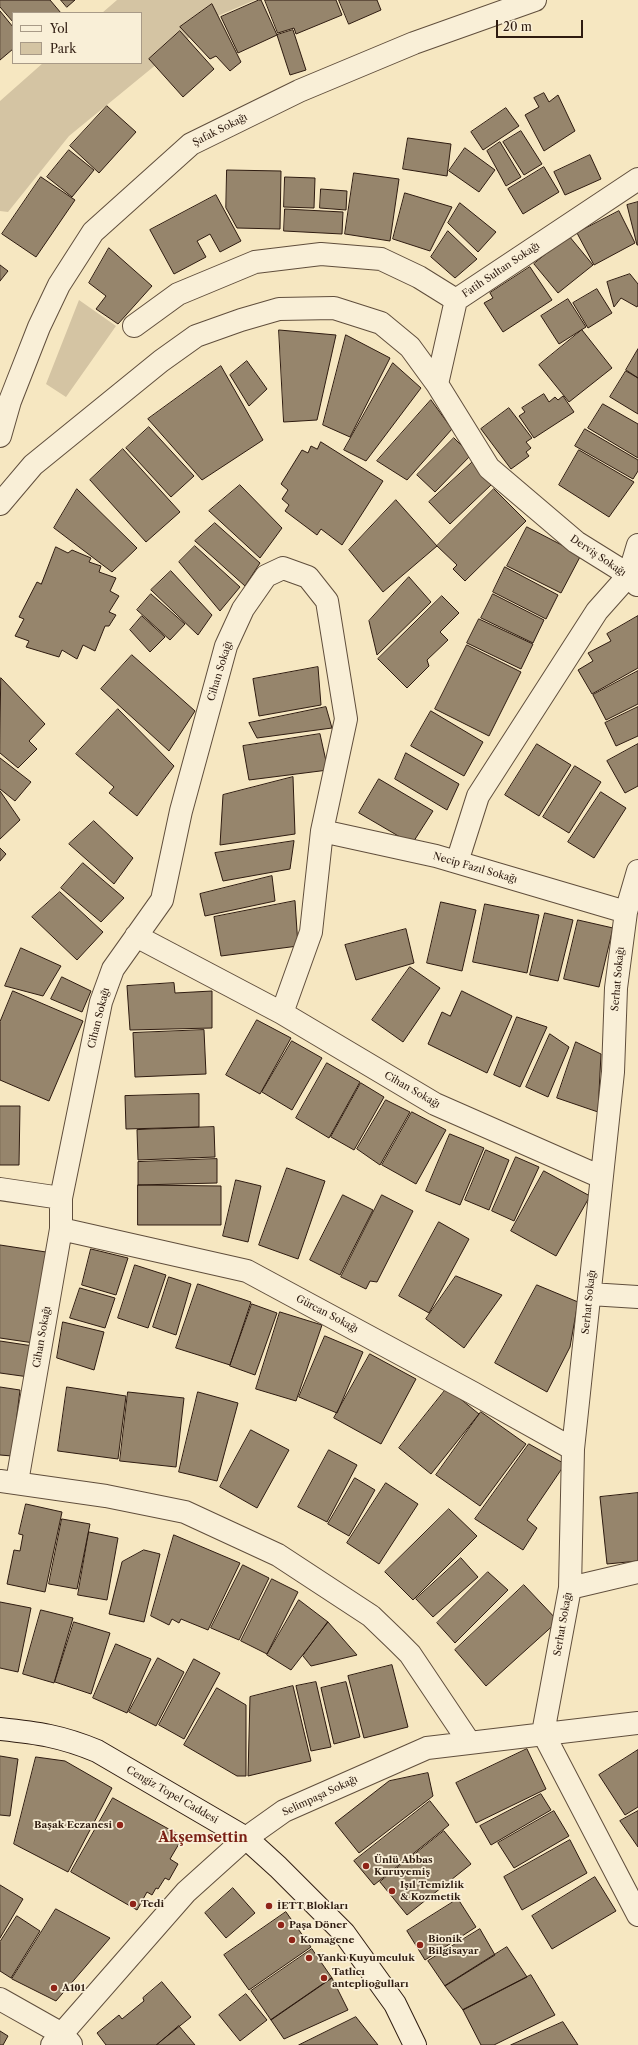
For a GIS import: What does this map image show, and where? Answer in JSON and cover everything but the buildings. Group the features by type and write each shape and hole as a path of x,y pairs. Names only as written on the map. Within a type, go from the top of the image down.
{"street":[{"name":"Şafak Sokağı","path":"0,436 10,401 38,327 60,285 92,232 191,144 299,91 414,43 535,0"},
{"name":"Fatih Sultan Sokağı","path":"134,326 178,294 254,262 321,254 380,259 419,277 456,300 638,179"},
{"path":"438,384 456,300"},
{"name":"Derviş Sokağı","path":"0,504 33,465 161,361 196,336 241,320 279,309 334,308 381,323 410,347 438,384 489,468 576,542 633,580 597,611 478,796 457,862"},
{"path":"633,580 638,545"},
{"name":"Cihan Sokağı","path":"8,1482 61,1228 61,1198 101,1002 113,969 162,900 181,810 226,646 243,608 266,576 283,568 308,578 327,601 346,719 322,831 311,932 282,1014 435,1104 601,1177"},
{"name":"Necip Fazıl Sokağı","path":"322,831 457,862 626,912"},
{"name":"Serhat Sokağı","path":"543,1733 570,1588 573,1449 613,1072 616,988 626,912 638,871"},
{"path":"136,936 282,1014"},
{"path":"0,1189 61,1198"},
{"name":"Gürcan Sokağı","path":"61,1228 247,1271 473,1393 573,1449"},
{"path":"590,1294 638,1297"},
{"path":"8,1482 139,1501 185,1512 278,1555 371,1616 397,1641 410,1654 469,1742"},
{"path":"570,1588 638,1572"},
{"name":"Selimpaşa Sokağı","path":"62,2041 186,1892 246,1838 284,1811 427,1748 543,1733 638,1723"},
{"name":"Cengiz Topel Caddesi","path":"0,1729 44,1734 72,1741 97,1751 246,1838 278,1867 344,1933 394,2004 414,2045"},
{"path":"543,1733 638,1915"},
{"path":"0,1999 62,2041"}],"green space":[{"path":"117,0 255,0 213,18 69,136 8,212 0,211 0,101 42,64 142,64 142,12 103,12"},
{"path":"79,300 116,326 66,397 46,384"}],"place":[{"name":"Başak Eczanesi","path":"120,1825"},
{"name":"Ünlü Abbas Kuruyemiş","path":"366,1866"},
{"name":"Işıl Temizlik & Kozmetik","path":"392,1891"},
{"name":"Tedi","path":"133,1904"},
{"name":"İETT Blokları","path":"269,1906"},
{"name":"Paşa Döner","path":"281,1925"},
{"name":"Komagene","path":"292,1940"},
{"name":"Bionik Bilgisayar","path":"420,1945"},
{"name":"Yankı Kuyumculuk","path":"309,1958"},
{"name":"Tatlıcı anteplioğulları","path":"324,1978"},
{"name":"A101","path":"54,1988"}],"district":[{"name":"Akşemsettin","path":"203,1838"}]}
